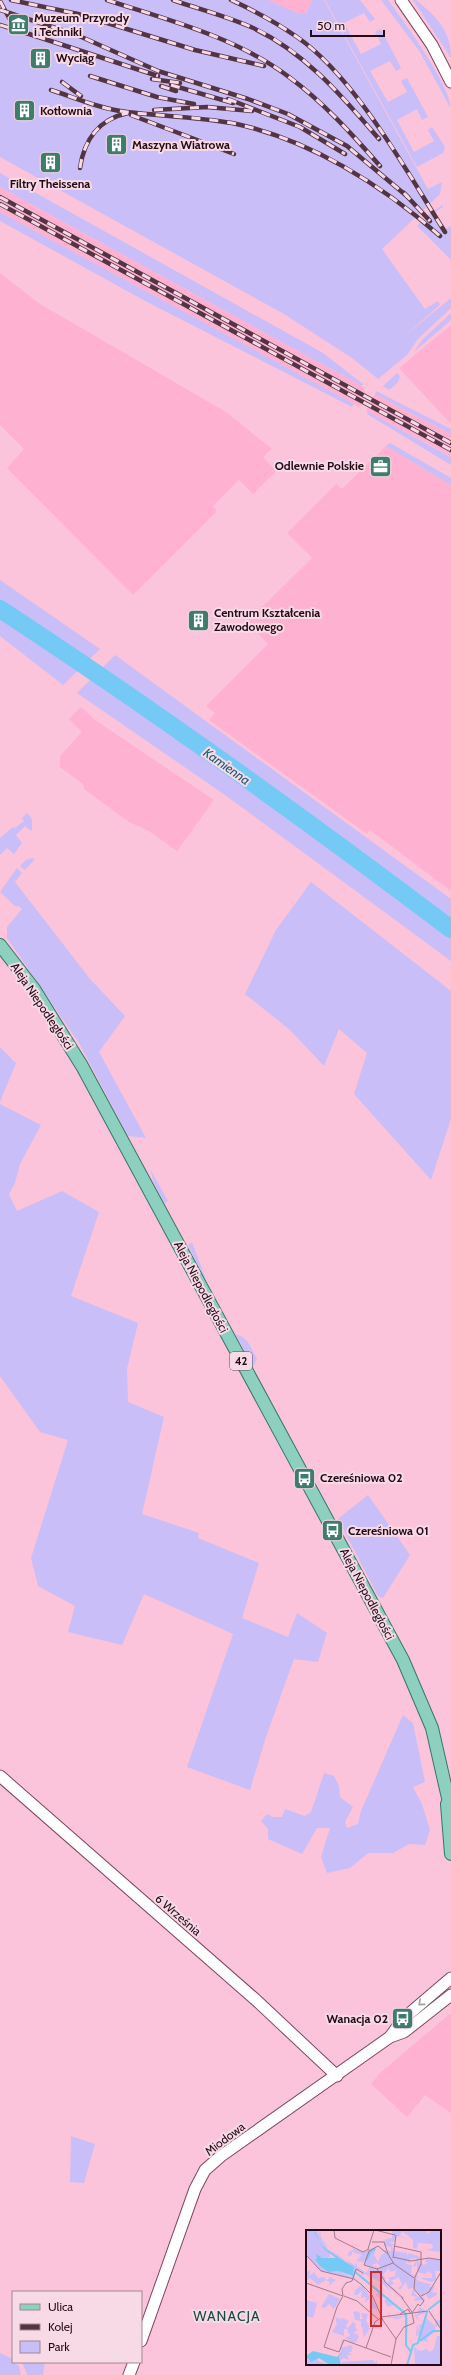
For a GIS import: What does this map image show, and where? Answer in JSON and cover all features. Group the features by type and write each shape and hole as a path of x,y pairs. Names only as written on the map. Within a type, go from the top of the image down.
{"main road":[{"name":"Aleja Niepodległości","path":"0,946 34,989 82,1066 403,1660 428,1716 451,1812"},
{"name":"Aleja Niepodległości","path":"446,1794 451,1854"}],"street":[{"path":"401,0 432,45 451,82"},
{"name":"6 Września","path":"0,1776 256,2000 337,2076"},
{"name":"Miodowa","path":"390,2037 403,2019 451,1978"},
{"name":"Miodowa","path":"142,2338 195,2190 205,2170 221,2156 337,2076 390,2037 404,2032 451,1995"},
{"path":"129,2375 134,2363"}],"shaded area":[{"path":"265,0 312,0 303,18"},
{"path":"0,187 362,386 366,394 359,407 0,212"},
{"path":"0,273 40,304 226,412 272,449 263,457 276,471 253,494 239,480 213,506 217,511 133,595 7,468 24,449 0,425"},
{"path":"451,325 451,424 399,368"},
{"path":"375,394 451,434 451,456 366,411"},
{"name":"Odlewnie Polskie","path":"386,446 451,485 451,891 370,830 367,834 209,720 215,713 206,706 268,644 247,622 312,558 287,533 336,484 342,489"},
{"path":"81,707 95,720 214,800 177,851 149,831 129,822 84,789 83,784 60,767 60,756 82,732 69,719"},
{"path":"451,2013 451,2113 425,2095 407,2117 371,2084 380,2073"}],"green space":[{"name":"Muzeum Przyrody i Techniki","path":"0,0 268,0 299,14 306,13 312,0 324,0 428,189 442,182 440,194 382,249 425,309 438,301 440,305 403,337 451,298 451,308 418,339 407,355 378,379 352,358 284,314 0,157"},
{"path":"325,0 360,0 375,19 370,22 364,13 344,23 361,54 381,44 375,32 381,29 401,68 396,71 390,61 370,71 388,102 407,92 401,81 407,78 428,117 422,120 417,109 397,120 414,152 434,141 428,130 432,127 445,147 443,153 417,167"},
{"path":"381,0 388,0 425,53 443,85 449,99 451,109 420,52"},
{"path":"413,0 416,0 430,12 441,25 448,40 451,58"},
{"path":"0,173 323,353 363,384 362,386 0,187"},
{"path":"443,205 443,207 435,212 444,229 451,226 451,260 417,226 430,213"},
{"path":"0,212 354,404 352,407 147,302 0,221"},
{"path":"451,313 451,320 414,352 422,340"},
{"path":"397,373 400,376 395,385 389,390 383,386"},
{"path":"376,391 451,429 451,434 375,394"},
{"path":"368,412 451,457 451,465 367,414"},
{"path":"390,443 451,478 451,485 386,446"},
{"path":"0,580 100,649 63,685 0,636"},
{"path":"115,655 451,899 451,961 225,795 77,693"},
{"path":"27,813 32,819 31,831 25,826 16,835 22,843 14,854 7,848 0,855 0,838 13,827 15,828 24,821 22,818"},
{"path":"32,858 35,859 25,870 20,866 26,860"},
{"path":"17,868 22,873 15,882 90,979 125,1016 99,1052 146,1138 128,1136 79,1043 7,938 7,927 22,909 18,906 16,907 0,892"},
{"path":"311,882 451,991 451,1119 431,1180 354,1094 367,1053 339,1029 324,1066 289,1029 245,994 276,930"},
{"path":"0,1047 16,1063 0,1102"},
{"path":"0,1104 41,1125 20,1164 15,1183 9,1194 17,1211 62,1191 99,1212 71,1296 138,1323 127,1369 128,1402 164,1417 142,1514 199,1533 198,1538 259,1563 242,1618 288,1637 297,1613 327,1633 318,1662 294,1659 266,1737 250,1790 187,1767 233,1634 144,1594 122,1645 68,1632 75,1606 38,1586 31,1558 68,1440 40,1432 0,1376"},
{"path":"150,1169 168,1201 164,1203 154,1183"},
{"path":"192,1242 205,1277 204,1279 188,1245"},
{"path":"236,1335 247,1341 257,1359 253,1367"},
{"path":"368,1495 410,1555 383,1598 378,1596 338,1519"},
{"path":"403,1715 413,1723 425,1782 413,1787 422,1804 430,1830 425,1845 409,1844 393,1853 368,1853 350,1868 327,1873 321,1857 330,1828 317,1828 302,1854 268,1839 268,1829 261,1821 267,1814 273,1817 282,1817 285,1809 305,1816 311,1812 324,1773 334,1776 339,1786 340,1797 353,1807 345,1822 347,1828 358,1824 361,1811"},
{"path":"71,2136 95,2144 84,2183 70,2182"},
{"path":"0,2353 12,2359 12,2363 19,2366 21,2375 0,2375"},
{"path":"22,2363 45,2363 43,2375 27,2375"}],"waterway":[{"name":"Kamienna","path":"0,609 172,725 340,846 451,929"}],"railway":[{"path":"11,0 78,14 195,50 264,66"},
{"path":"107,0 201,31 224,40 268,63 289,77 314,97 348,130 380,166"},
{"path":"173,0 242,23 270,37 288,49 321,76 379,139"},
{"path":"231,0 265,17 297,37 318,54 339,76 359,100 397,154 445,232"},
{"path":"0,1 14,27 23,32 158,76"},
{"path":"0,10 77,35 158,71 248,99 288,114 347,146 408,197"},
{"path":"0,25 16,30"},
{"path":"90,76 157,97 194,104"},
{"path":"152,79 180,83"},
{"path":"62,82 81,96"},
{"path":"171,85 233,103"},
{"path":"161,86 176,91"},
{"path":"51,90 117,111 206,119 232,123 261,130 289,140 343,166 369,182 418,217 440,236"},
{"path":"228,99 300,127 345,154"},
{"path":"154,110 207,107 252,111"},
{"path":"80,168 85,148 95,132 109,120 128,113"},
{"path":"131,115 234,154"},
{"path":"404,193 430,221"},
{"path":"0,197 451,443"},
{"path":"0,204 451,450"}],"place":[{"name":"Muzeum Przyrody i Techniki","path":"18,25"},
{"name":"Wyciąg","path":"40,58"},
{"name":"Kotłownia","path":"25,111"},
{"name":"Maszyna Wiatrowa","path":"116,145"},
{"name":"Filtry Theissena","path":"50,163"},
{"name":"Odlewnie Polskie","path":"380,466"},
{"name":"Centrum Kształcenia Zawodowego","path":"199,620"},
{"name":"Czereśniowa 02","path":"305,1478"},
{"name":"Czereśniowa 01","path":"333,1531"},
{"name":"Wanacja 02","path":"403,2019"}],"district":[{"name":"WANACJA","path":"227,2316"}]}
